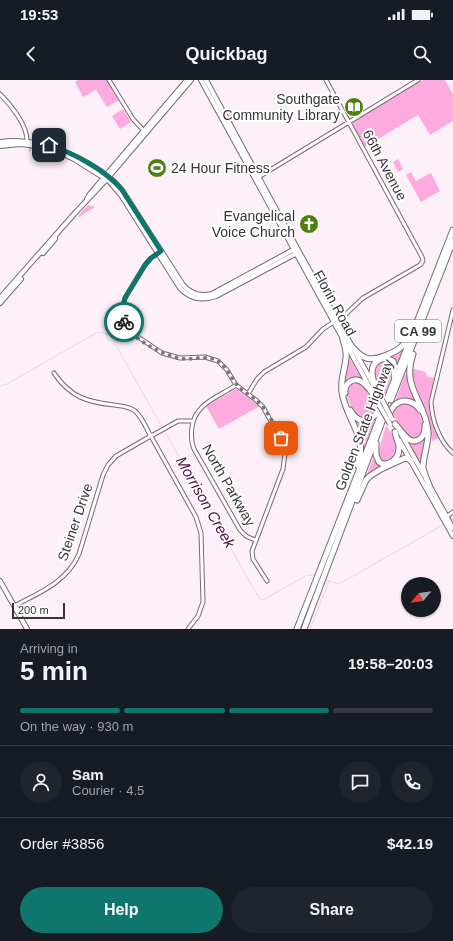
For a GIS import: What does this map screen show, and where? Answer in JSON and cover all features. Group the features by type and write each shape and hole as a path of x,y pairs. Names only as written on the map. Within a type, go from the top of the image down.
{"highway":[{"name":"Golden State Highway","path":"304,629 321,585 322,574 348,501 453,230"},
{"name":"Golden State Highway","path":"297,629 316,582 322,574 342,529 453,241"},
{"path":"351,346 361,356 370,359 398,349 406,341 424,299 430,291"},
{"path":"421,324 410,361 409,374 412,389 423,412 427,425 428,439 423,467 429,485"},
{"path":"343,340 346,352 341,384 342,393 346,409 358,435 361,448 360,461 348,501"},
{"path":"375,393 372,377 373,368 378,361 386,358 393,361 395,365 391,390"},
{"path":"375,393 358,380 351,381 345,387 344,390 348,405 351,412 357,419 366,420 374,417 386,401"},
{"path":"383,421 397,404 409,401 417,406 424,423 425,432 420,439 411,440 406,438 392,424"},
{"path":"377,436 376,458 381,464 386,464 395,459 399,450 395,432"},
{"path":"342,529 363,486 370,476 380,469 405,458 411,461"}],"main road":[{"path":"0,303 36,257 190,80"},
{"name":"Florin Road","path":"200,80 257,178"},
{"name":"Florin Road","path":"206,80 296,251 335,321 351,346 375,393 378,403 429,485 453,536"},
{"path":"0,142 49,145 60,148 87,163 120,187 134,212 183,285 188,290 198,295 212,294 253,276 272,262 296,251"},
{"path":"0,146 27,143 58,150 60,148"},
{"path":"47,148 72,156 82,162 87,163"},
{"path":"67,155 106,177 143,223 180,288 191,297 201,299 210,298 234,287 242,278 263,269 296,251"},
{"path":"0,298 8,292 28,270 55,239 55,236"},
{"path":"28,270 36,257"},
{"name":"Florin Road","path":"335,321 343,340 392,419 395,432 411,461 444,517 453,528"},
{"path":"0,581 27,629"}],"street":[{"path":"109,80 133,119 145,132"},
{"name":"66th Avenue","path":"326,80 423,261 420,265 364,297 346,314 335,321"},
{"path":"257,178 418,80"},
{"path":"0,94 17,114 26,131 27,143"},
{"path":"160,252 151,258 145,265 125,298 122,310 123,321 126,326 132,333 162,353 182,358 205,357 218,361 227,370 236,385 260,403 281,439 285,454 283,469 252,551 253,559 266,581"},
{"path":"453,310 433,394 432,407 433,418 442,440 453,453"},
{"path":"248,394 258,378 264,372 306,347 319,332 335,321"},
{"path":"54,373 66,388 82,398 95,402 125,406 133,410 139,416 196,517 200,530 202,551 203,602 198,616 188,629"},
{"name":"North Parkway","path":"236,385 206,403 198,411 193,421 191,440 194,449 240,530 247,537 255,540"},
{"name":"Steiner Drive","path":"14,606 52,585 70,570 79,554 107,467 116,456 178,421 193,421"},
{"path":"444,517 453,512"}],"shaded area":[{"path":"78,80 107,80 119,100 107,107 96,90 83,97 75,82"},
{"path":"423,80 445,80 453,94 453,121 430,135 418,115 363,148 351,123"},
{"path":"123,109 131,122 120,129 112,116"},
{"path":"31,147 54,153 65,158 63,161 63,159 57,158 57,156 52,154 50,156 51,154 42,152 41,155 37,149 32,149 30,152 29,148"},
{"path":"398,159 403,169 398,172 393,162"},
{"path":"411,172 416,181 431,173 440,191 421,202 406,175"},
{"path":"88,205 95,207 79,217 78,216"},
{"path":"404,348 398,365 388,356"},
{"path":"348,357 361,378 344,387 343,383"},
{"path":"384,360 391,362 393,368 391,370 390,380 384,397 376,382 374,373 375,368"},
{"path":"412,368 425,372 428,377 435,378 431,396 431,414 439,438 432,441 428,416 413,380"},
{"path":"405,374 407,374 409,386 417,402 416,403 395,402"},
{"path":"356,382 363,385 378,410 371,418 358,418 350,408 351,406 346,394 348,386"},
{"path":"236,389 260,406 219,429 206,406"},
{"path":"405,403 414,406 423,425 422,434 415,439 404,432 392,412 399,404"},
{"path":"354,419 362,423 375,421 365,449 363,448 353,420"},
{"path":"386,425 395,440 397,449 396,454 387,462 381,460 378,453"},
{"path":"427,434 421,465 408,443"},
{"path":"373,459 378,464 383,466 366,477"}],"waterway":[{"name":"Morrison Creek","path":"0,386 7,384 96,333 101,332 110,335 259,598 262,600 265,599 307,575 316,576"},
{"name":"Morrison Creek","path":"324,579 339,584 443,525"},
{"path":"310,629 329,581"}],"way so far":[{"path":"124,322 132,333 162,353 189,359 205,357 218,361 225,367 236,385 263,407 281,438"}],"place":[{"name":"Southgate Community Library","path":"354,107"},
{"name":"24 Hour Fitness","path":"157,168"},
{"name":"Evangelical Voice Church","path":"309,224"}],"route":[{"path":"49,145 70,153 114,181 122,190 161,251 154,255 145,265 125,298 122,310 124,322"}]}
